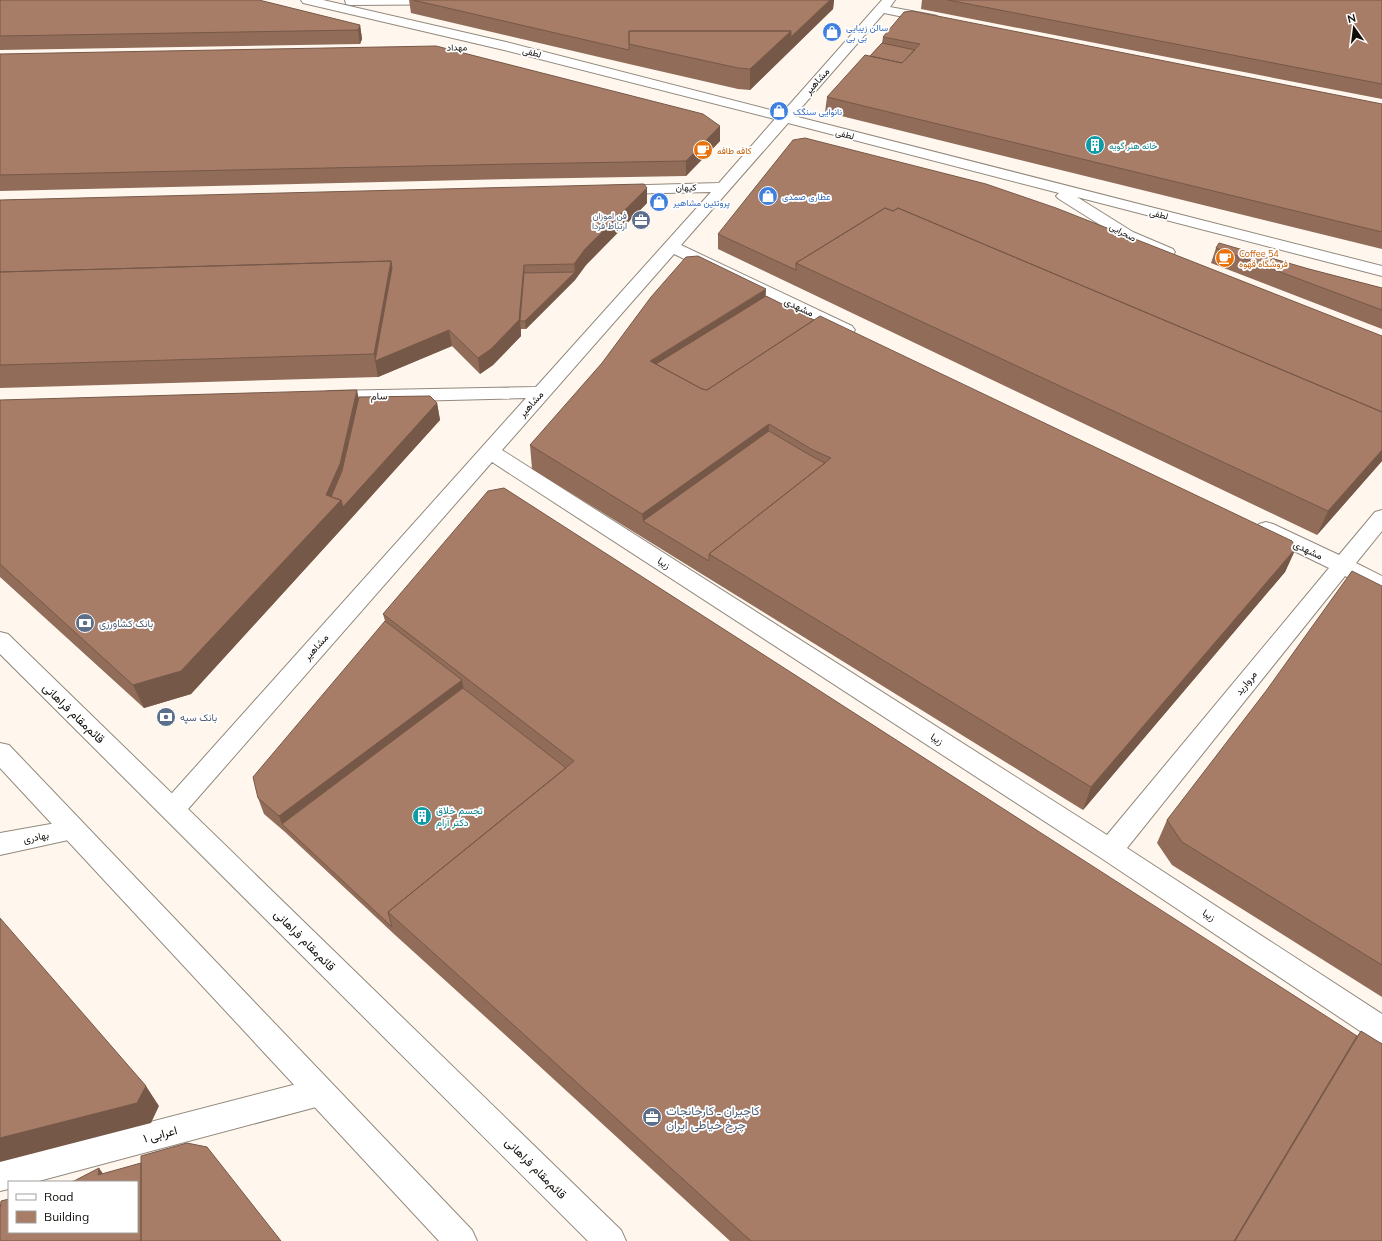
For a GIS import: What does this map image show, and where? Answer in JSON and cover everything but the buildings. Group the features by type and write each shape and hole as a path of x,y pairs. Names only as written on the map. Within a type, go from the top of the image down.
{"street":[{"path":"310,1 493,0"},
{"name":"لطفی","path":"310,1 506,46 1382,271"},
{"path":"886,4 944,21"},
{"name":"مشاهیر","path":"173,809 886,4"},
{"name":"مهداد","path":"450,47 506,46"},
{"name":"صحرایی","path":"1048,185 1126,235 1184,259"},
{"name":"کیهان","path":"604,189 724,187"},
{"name":"مشهدی","path":"671,246 858,336"},
{"name":"سام","path":"311,398 542,392"},
{"name":"زیبا","path":"489,451 1110,850 1382,1030"},
{"name":"مروارید","path":"1110,850 1382,517"},
{"name":"مشهدی","path":"1248,521 1382,585"},
{"name":"قائم‌مقام فراهانی","path":"0,640 610,1241"},
{"path":"0,752 461,1241"},
{"name":"بهادری","path":"0,844 73,830"},
{"name":"اعرابی ۱","path":"0,1176 320,1092"}],"place":[{"name":"سالن زیبایی بی بی","path":"832,32"},
{"name":"نانوایی سنگک","path":"779,111"},
{"name":"خانه هنر گویه","path":"1095,145"},
{"name":"کافه طافه","path":"703,150"},
{"name":"عطاری صمدی","path":"768,196"},
{"name":"پروتئین مشاهیر","path":"659,202"},
{"name":"فن اموزان ارتباط فردا","path":"641,220"},
{"name":"Coffee 54 فروشگاه قهوه","path":"1225,258"},
{"name":"بانک کشاورزی","path":"85,623"},
{"name":"بانک سپه","path":"166,717"},
{"name":"تجسم خلاق دکتر آرام","path":"422,816"},
{"name":"کاچیران ـ کارخانجات چرخ خیاطی ایران","path":"652,1117"}]}
